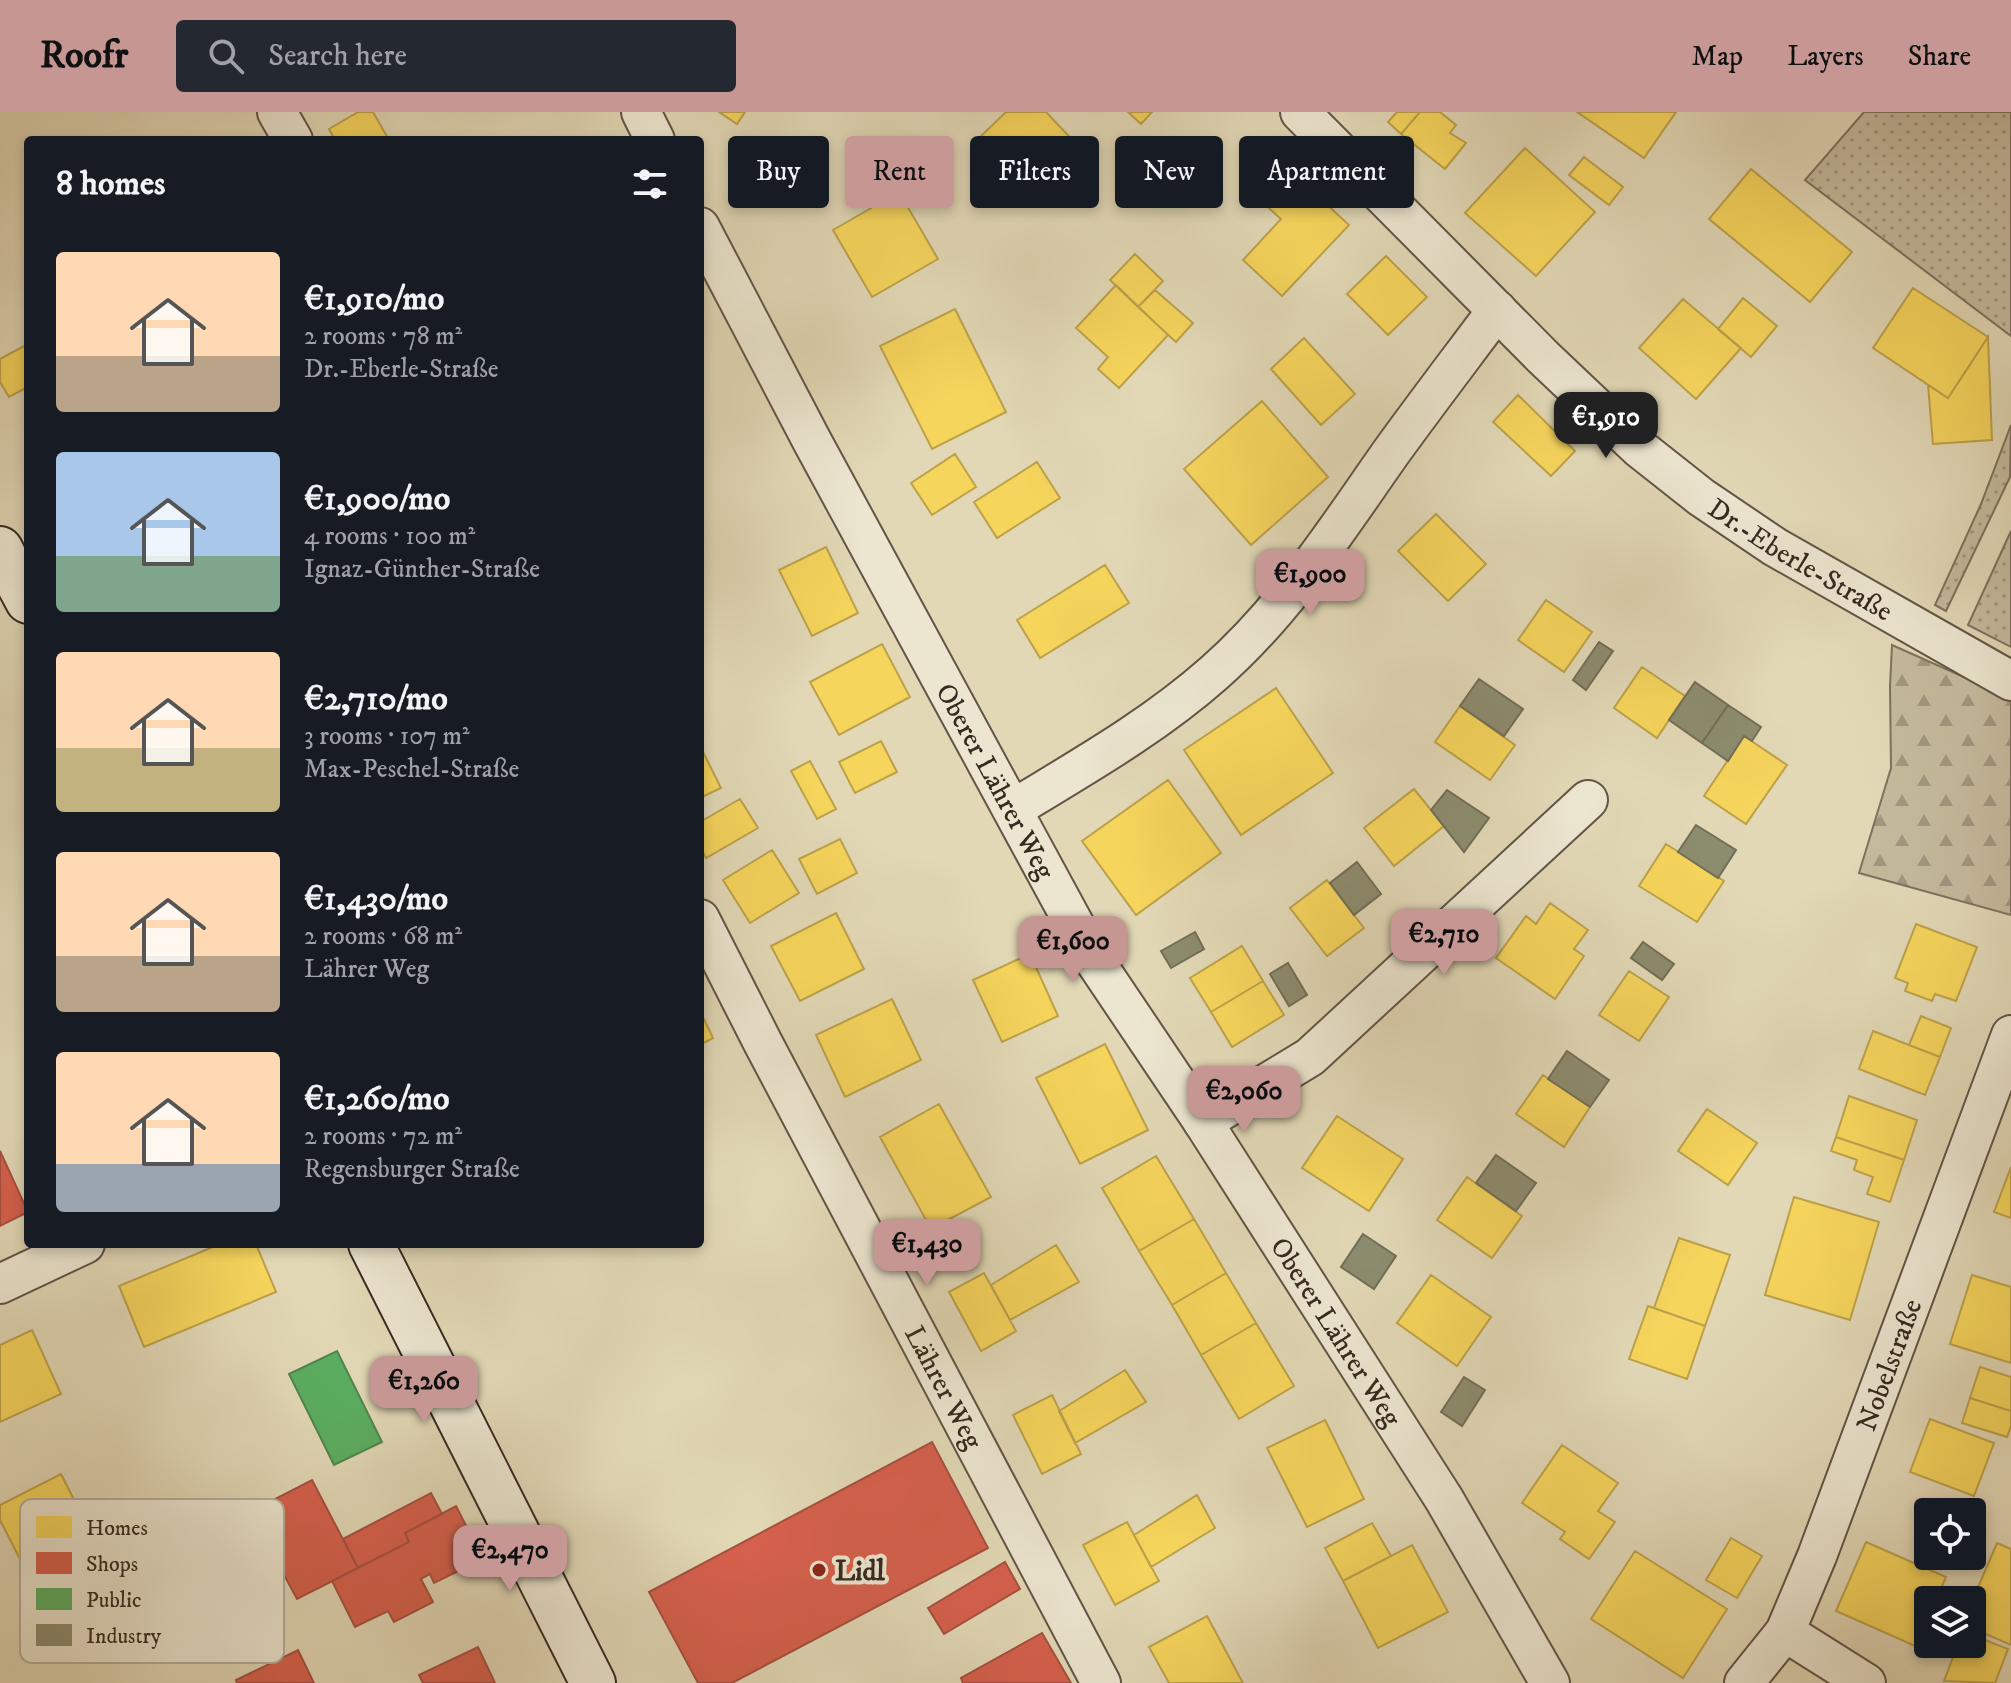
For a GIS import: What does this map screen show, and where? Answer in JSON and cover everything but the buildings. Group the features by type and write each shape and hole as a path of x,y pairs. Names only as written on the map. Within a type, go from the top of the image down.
{"main road":[{"path":"0,549 24,594"},
{"path":"373,1248 593,1683"}],"street":[{"path":"277,112 291,136"},
{"path":"641,112 653,136"},
{"name":"Dr.-Eberle-Straße","path":"1300,112 1639,448 1701,497 1775,547 2011,681"},
{"name":"Oberer Lährer Weg","path":"704,235 812,441 1092,957 1203,1122 1444,1499 1550,1683"},
{"path":"1013,809 1136,733 1214,673 1267,620 1333,539 1392,452 1497,310"},
{"path":"1203,1122 1310,1057 1588,800"},
{"name":"Lährer Weg","path":"704,927 1101,1683"},
{"name":"Nobelstraße","path":"1744,1683 1785,1632 1817,1556 2007,1058"},
{"path":"0,1284 76,1248"},
{"path":"1785,1632 1866,1683"}],"green space":[{"path":"1864,112 2011,112 2011,336 1805,180"},
{"path":"2011,425 2010,477 1946,611 1935,605 1981,504"},
{"path":"2011,531 2011,647 1968,625"},
{"path":"1892,645 2011,698 2011,915 1859,873 1891,768"}],"place":[{"name":"Lidl","path":"819,1570"}]}
